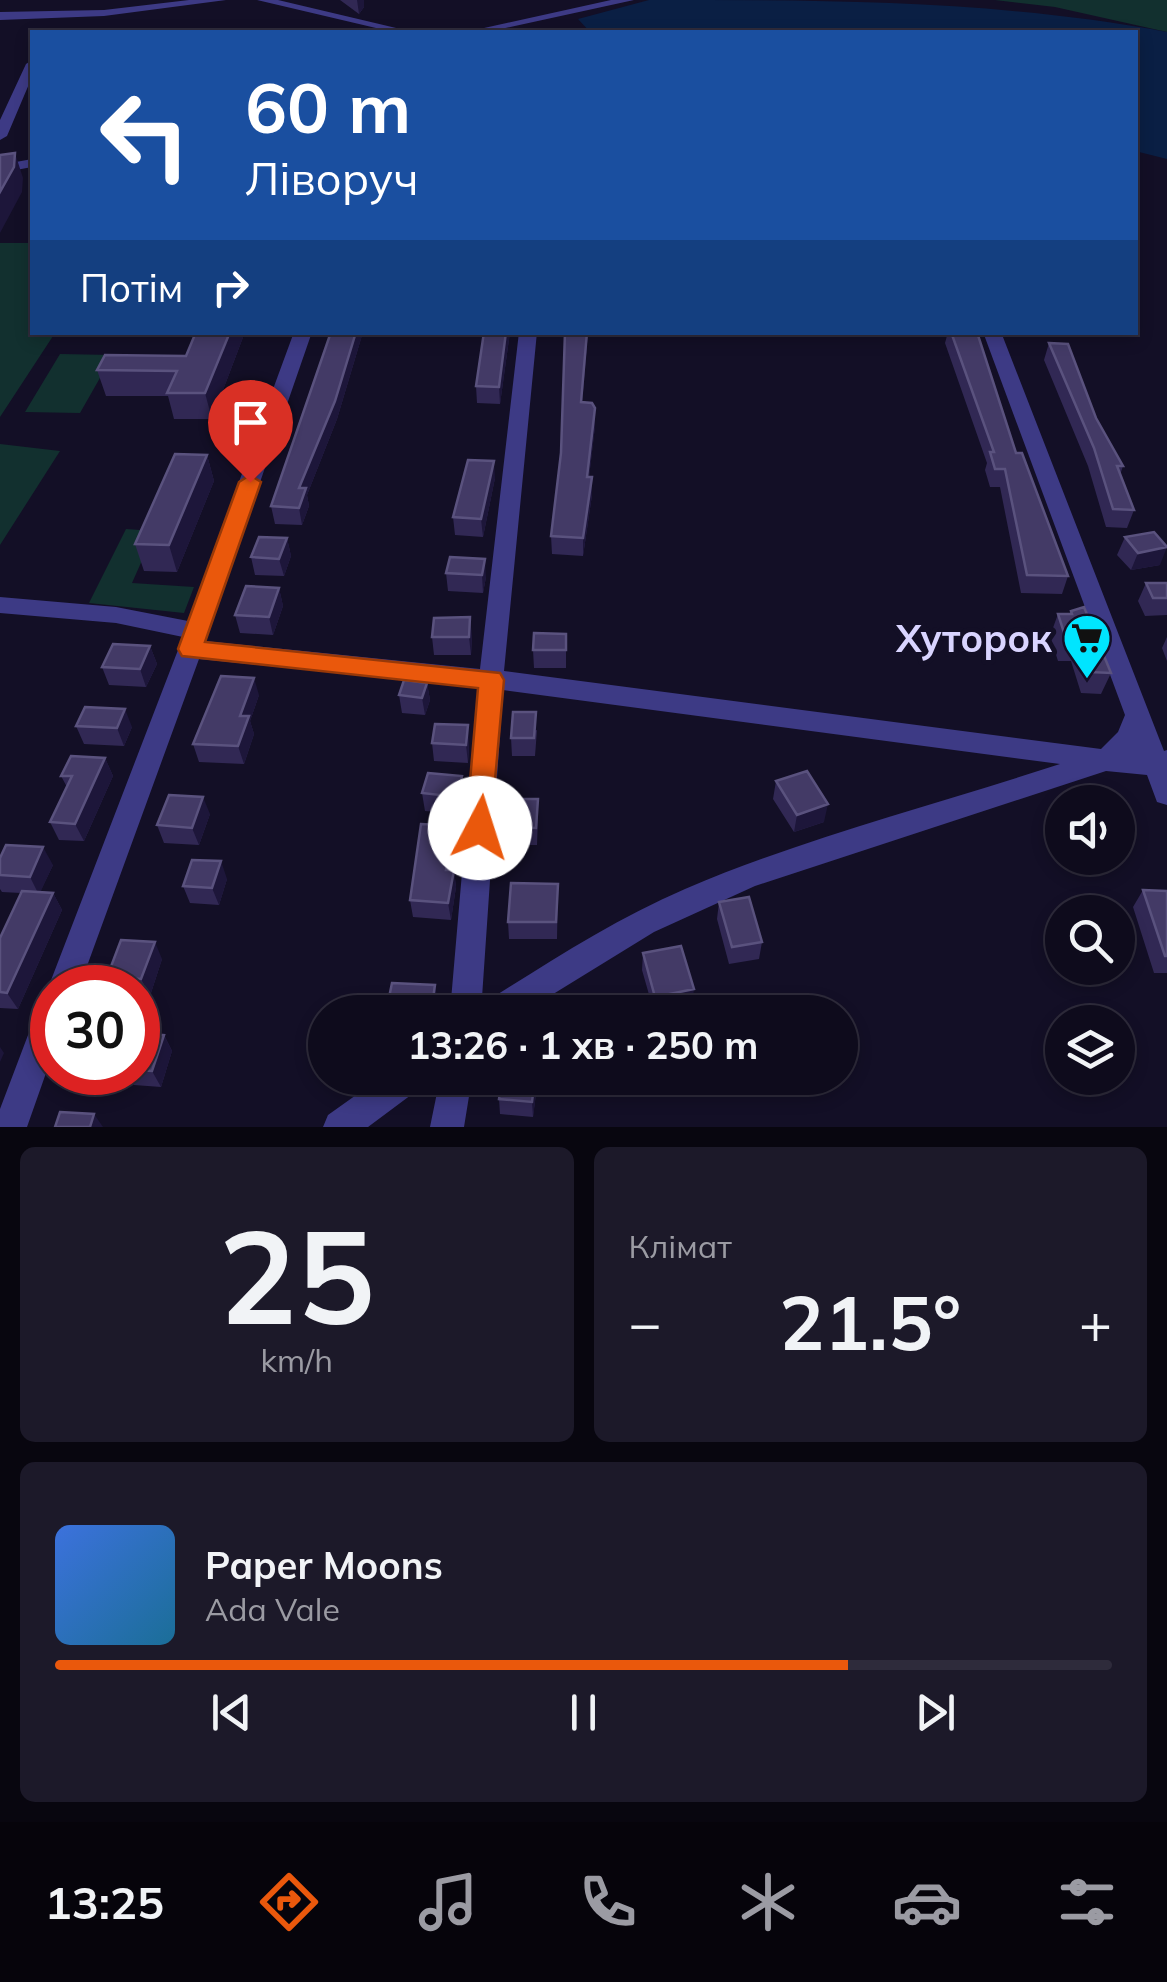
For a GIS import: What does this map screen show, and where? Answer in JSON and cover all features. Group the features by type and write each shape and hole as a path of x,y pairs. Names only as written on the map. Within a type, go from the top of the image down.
{"street":[{"path":"48,30 84,0"},
{"path":"0,16 63,16 220,0"},
{"path":"264,0 397,30"},
{"path":"316,0 317,14"},
{"path":"482,30 628,0"},
{"path":"0,136 30,68"},
{"path":"0,169 30,163"},
{"path":"71,965 194,640 302,335"},
{"path":"466,995 492,680 528,335"},
{"path":"993,335 1137,716 1161,763 1167,794"},
{"path":"0,605 116,615 194,640 1106,760 1161,763"},
{"path":"524,995 580,959 692,899 772,868 1106,760 1130,738 1137,716"},
{"path":"10,1127 30,1073"},
{"path":"340,1127 383,1095"},
{"path":"447,1127 453,1095"}],"green space":[{"path":"995,0 1167,0 1167,32 1055,7"},
{"path":"0,243 30,243 30,335 54,335 0,417"},
{"path":"60,354 113,355 80,413 25,412"},
{"path":"0,444 60,451 0,545"},
{"path":"126,529 155,531 132,583 194,587 184,613 89,603"}],"water":[{"path":"649,0 844,2 1039,14 1167,32 1167,159 1138,152 1138,30 588,30 578,19"}],"building":[{"path":"15,153 14,167 0,192 0,155"},
{"path":"195,335 229,335 205,393 167,393 177,371 97,370 105,355 186,356"},
{"path":"330,335 355,335 335,401 299,488 306,488 299,508 271,506"},
{"path":"484,335 506,335 499,387 476,386"},
{"path":"565,335 587,335 581,402 592,403 595,408 587,477 592,477 583,538 551,536 561,453"},
{"path":"952,335 978,335 1016,453 1022,453 1068,576 1027,575 1005,469 995,469 990,452 994,452"},
{"path":"1049,343 1068,344 1096,418 1123,466 1117,466 1134,510 1113,509 1094,448"},
{"path":"175,454 207,455 169,545 135,544"},
{"path":"468,460 494,461 481,519 453,517"},
{"path":"1154,532 1167,547 1138,553 1125,537"},
{"path":"259,537 287,538 279,559 251,557"},
{"path":"450,557 485,559 482,575 446,573"},
{"path":"1146,583 1167,583 1167,598 1153,598"},
{"path":"246,586 279,588 269,617 235,615"},
{"path":"1084,607 1111,673 1090,672 1080,640 1066,639 1058,614 1072,614 1071,611"},
{"path":"470,617 469,637 432,637 434,618"},
{"path":"534,633 566,634 566,650 533,650"},
{"path":"113,644 150,646 140,669 102,667"},
{"path":"221,676 254,678 240,716 249,716 238,746 193,744"},
{"path":"404,680 427,683 422,698 399,695"},
{"path":"85,707 125,709 117,728 76,726"},
{"path":"513,712 536,712 534,738 511,738"},
{"path":"435,724 468,725 466,745 432,743"},
{"path":"71,756 105,758 75,824 50,822 72,776 61,776"},
{"path":"807,771 828,804 797,815 776,781"},
{"path":"428,773 462,776 457,797 422,793"},
{"path":"169,795 203,797 192,828 157,825"},
{"path":"511,799 538,799 536,828 509,827"},
{"path":"421,824 455,826 446,870 454,870 448,903 410,900"},
{"path":"6,845 43,847 30,877 0,875 0,858"},
{"path":"192,860 221,861 212,888 183,886"},
{"path":"511,883 558,884 556,922 508,922"},
{"path":"1143,890 1167,891 1167,956 1165,956"},
{"path":"22,891 53,893 7,993 0,992 0,938"},
{"path":"749,897 762,942 732,947 719,902"},
{"path":"121,940 155,942 146,965 112,965"},
{"path":"681,946 694,989 654,995 643,953"},
{"path":"392,983 435,985 434,995 390,995"},
{"path":"500,1095 533,1095 532,1102 499,1099"},
{"path":"60,1112 94,1114 90,1127 55,1127"}],"place":[{"name":"Хуторок","path":"1087,680"}],"route":[{"path":"250,482 190,649 492,680 480,828"}]}
